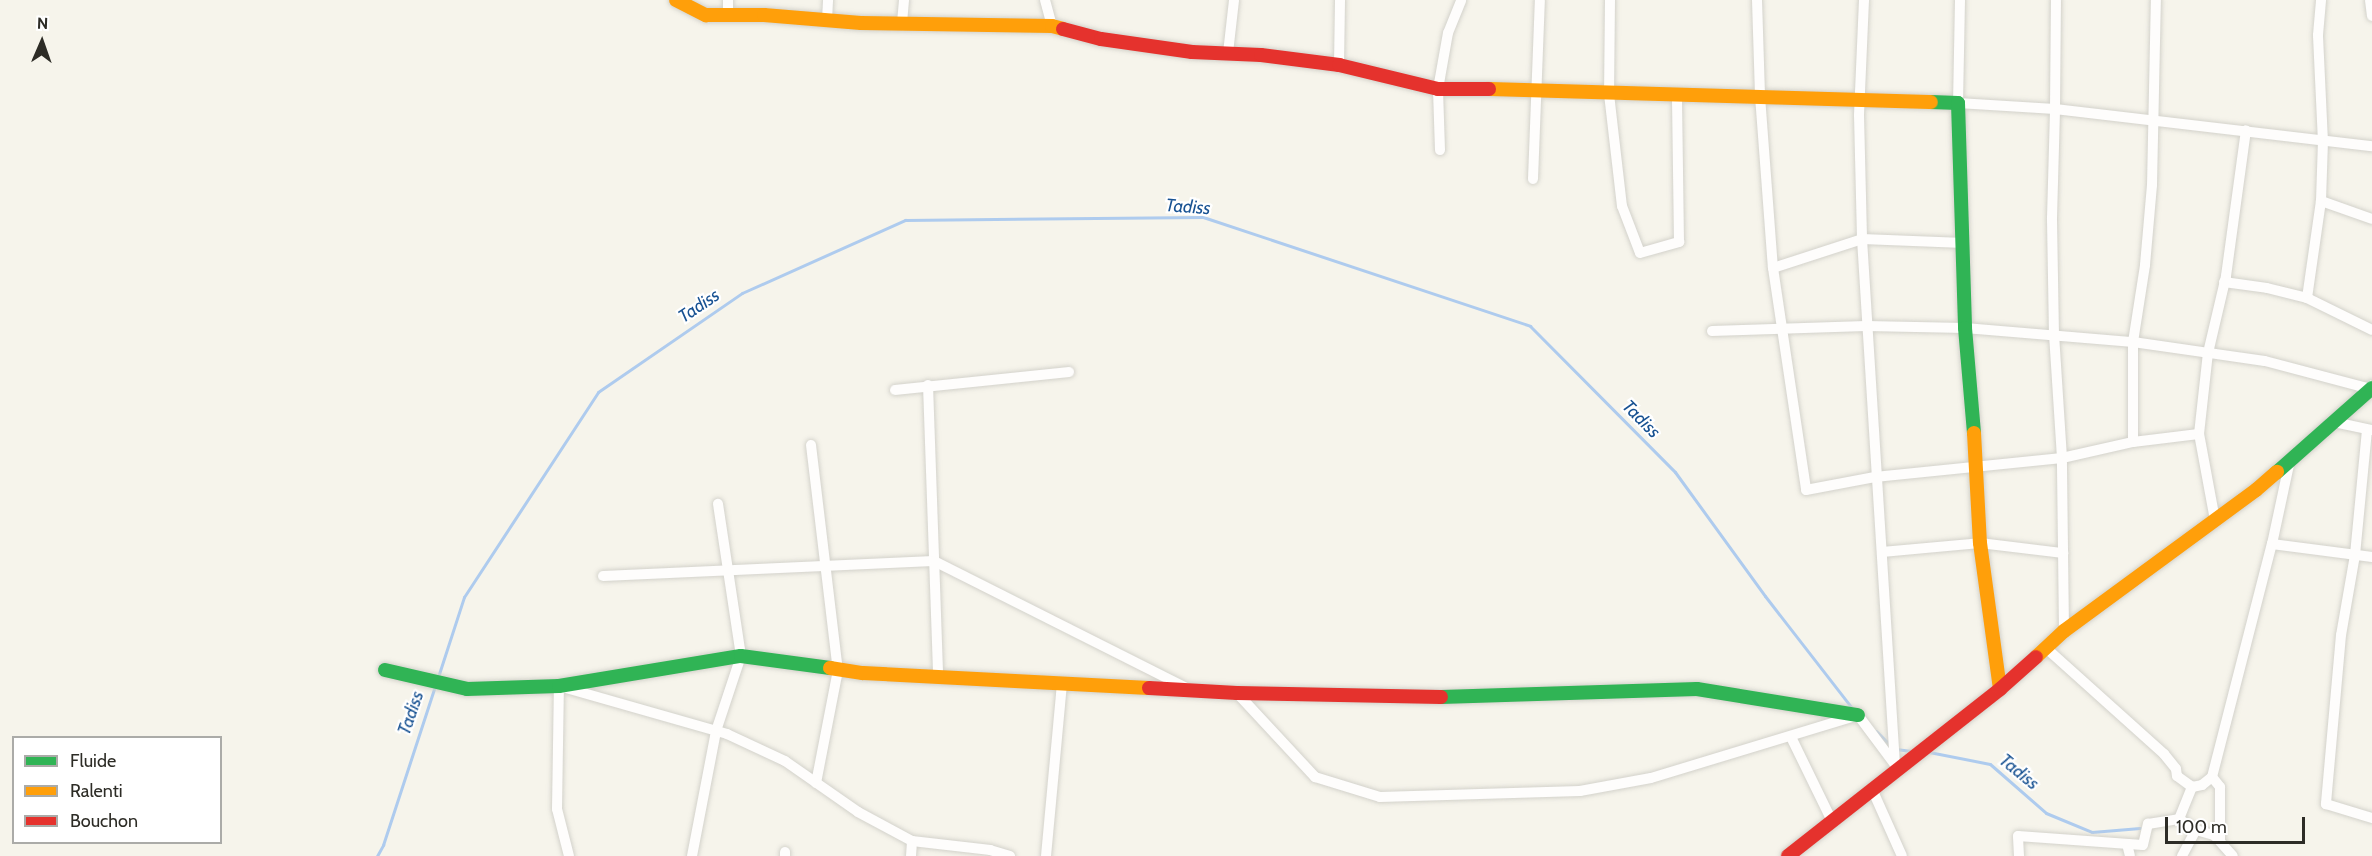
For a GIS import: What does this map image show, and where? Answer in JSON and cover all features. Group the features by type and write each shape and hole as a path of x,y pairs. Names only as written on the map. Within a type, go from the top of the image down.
{"street":[{"path":"676,0 706,15 1052,26 1101,39 1192,52 1261,54 1339,65 1438,89 1536,89 1609,94 1760,96 1958,103 2055,109 2372,146"},
{"path":"728,0 728,15"},
{"path":"827,20 828,0"},
{"path":"902,23 904,0"},
{"path":"1045,0 1052,26"},
{"path":"1228,53 1234,0"},
{"path":"1339,65 1340,0"},
{"path":"1440,150 1438,89 1448,33 1461,0"},
{"path":"1533,179 1540,0"},
{"path":"1610,0 1609,94 1622,206 1640,253 1679,242 1677,96"},
{"path":"1757,0 1760,96 1773,268 1806,490 1875,477 2062,458 2133,442 2199,434"},
{"path":"1864,0 1862,100 1859,116 1862,239 1875,477 1896,767"},
{"path":"1960,0 1958,103 1965,328 1977,466 1980,543 2000,689"},
{"path":"2056,0 2052,218 2055,335 2062,458 2064,631"},
{"path":"2133,442 2133,342 2145,265 2152,185 2156,0"},
{"path":"2307,298 2321,201 2323,142 2319,35 2321,0"},
{"path":"2370,0 2372,16"},
{"path":"2215,520 2199,434 2208,353 2224,282 2246,130"},
{"path":"2321,201 2372,219"},
{"path":"1773,268 1862,239 1964,243"},
{"path":"2224,282 2267,288 2307,298 2372,330"},
{"path":"1712,331 1866,326 1965,328 2055,335 2133,342 2208,353 2300,369 2372,387"},
{"path":"895,390 1069,372"},
{"path":"928,385 938,677"},
{"path":"1788,856 1896,767 2000,689 2064,631 2215,520 2290,460 2372,387"},
{"path":"2334,422 2370,430 2355,555 2341,635 2326,804 2372,818"},
{"path":"811,445 838,669 816,783"},
{"path":"2046,648 2164,754 2176,769 2177,776 2192,787 2202,785 2212,777 2272,544 2290,460"},
{"path":"692,856 716,731 741,656 718,504"},
{"path":"1882,552 1980,543 2064,553"},
{"path":"2272,544 2372,557"},
{"path":"603,576 934,561 1190,690"},
{"path":"385,670 467,689 559,686 741,656 838,669 938,677 1238,693 1437,697 1697,689 1858,715 1896,767"},
{"path":"1046,856 1062,683"},
{"path":"559,686 716,731 785,761 858,812 912,841 990,850 1010,856"},
{"path":"559,686 557,809 569,856"},
{"path":"1238,693 1315,777 1380,797 1580,791 1652,778 1858,715"},
{"path":"1791,737 1832,821"},
{"path":"2212,777 2220,787 2220,841"},
{"path":"2180,819 2192,787"},
{"path":"1872,789 1902,856"},
{"path":"2019,856 2018,836 2143,844 2148,824 2180,819 2196,830 2214,835 2233,856"},
{"path":"2182,856 2184,847 2196,830"},
{"path":"911,856 912,841"},
{"path":"2127,844 2130,856"}],"waterway":[{"name":"Tadiss","path":"438,677 464,597 598,392 742,293 905,220 1203,217 1530,326 1675,472 1765,596 1852,708"},
{"name":"Tadiss","path":"377,856 383,845 435,686"},
{"name":"Tadiss","path":"1876,731 1891,746"},
{"name":"Tadiss","path":"1896,749 1911,751"},
{"name":"Tadiss","path":"1929,752 1990,764 2046,813 2092,832 2140,828"}],"traffic: fast":[{"path":"1931,102 1958,103 1965,328 1974,433"},
{"path":"2277,472 2372,388"},
{"path":"385,670 467,689 559,686 741,656 830,668"},
{"path":"1441,697 1697,689 1858,715"}],"traffic: slow":[{"path":"676,0 706,15 764,15 861,23 1052,26 1063,29"},
{"path":"1489,89 1931,102"},
{"path":"1974,433 1980,543 2000,689"},
{"path":"2036,657 2064,631 2256,490 2277,472"},
{"path":"830,668 863,673 1149,688"}],"traffic: jam":[{"path":"1063,29 1101,39 1192,52 1261,55 1339,65 1438,89 1489,89"},
{"path":"1788,856 2000,689 2036,657"},
{"path":"1149,688 1237,693 1441,697"}]}
